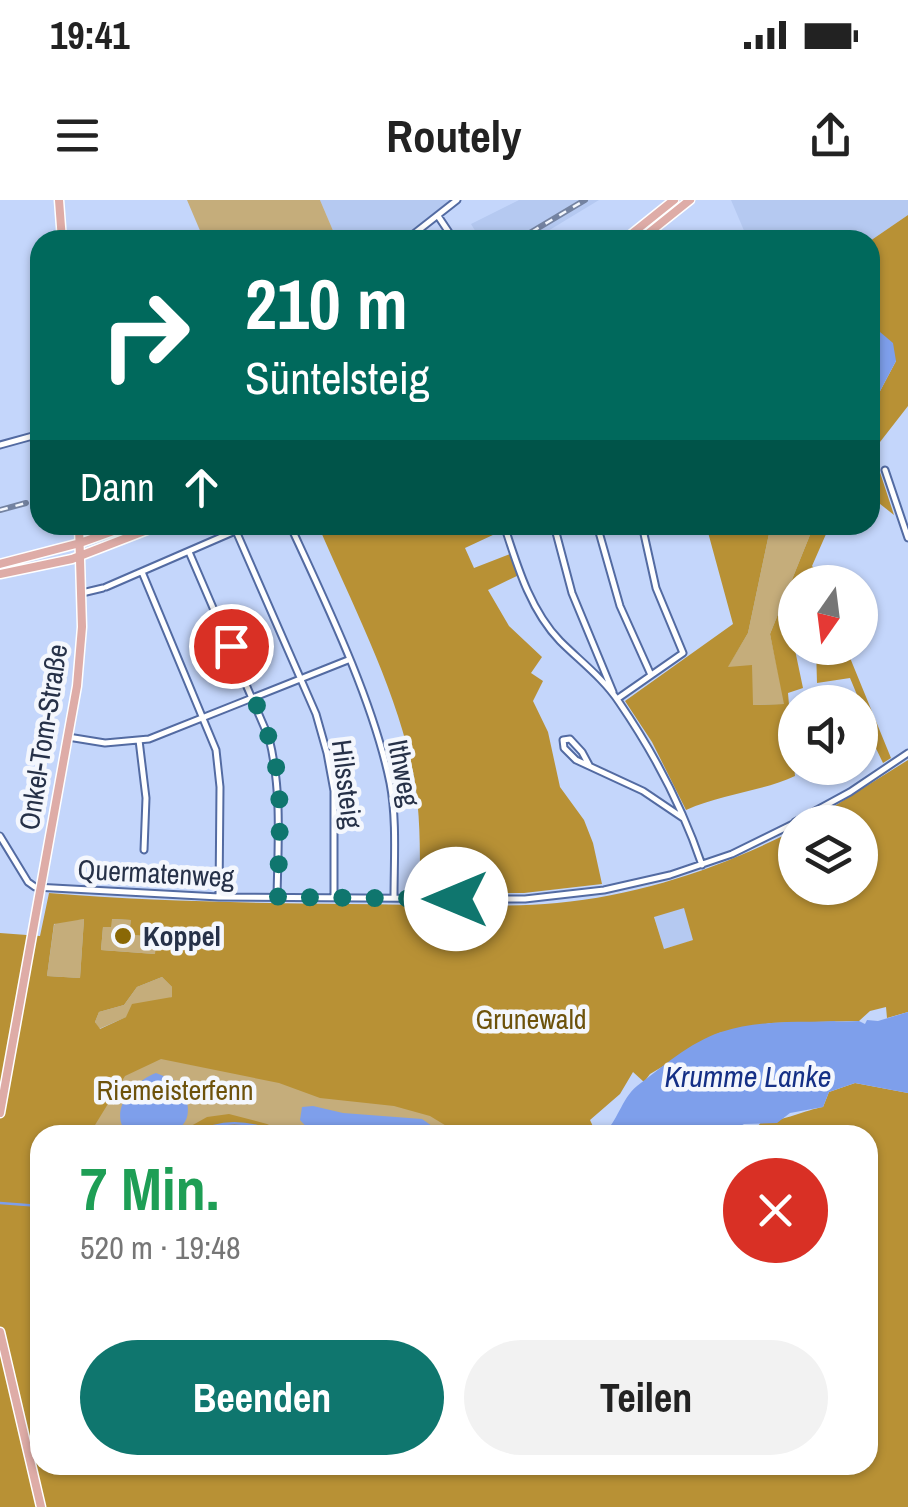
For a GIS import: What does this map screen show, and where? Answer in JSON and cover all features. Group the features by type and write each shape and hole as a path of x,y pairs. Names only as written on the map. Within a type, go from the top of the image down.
{"main road":[{"path":"60,200 62,230"},
{"path":"636,230 674,200"},
{"path":"652,230 690,200"},
{"name":"Onkel-Tom-Straße","path":"0,1114 80,664 80,535"},
{"path":"0,564 102,535"},
{"path":"0,574 81,556 135,535"},
{"path":"0,1332 30,1460"},
{"path":"34,1475 41,1507"}],"street":[{"path":"419,230 458,200"},
{"path":"438,216 447,230"},
{"path":"0,445 30,437"},
{"path":"885,470 908,538"},
{"path":"82,594 227,535"},
{"name":"Hilssteig","path":"238,535 322,733 334,791 334,898"},
{"name":"Ithweg","path":"294,535 371,716 390,784 394,898"},
{"path":"507,535 521,576 544,620 617,699"},
{"path":"557,535 572,593 617,699 663,772 702,865"},
{"path":"600,535 620,606 651,675"},
{"path":"617,699 684,653 656,588 644,535"},
{"path":"189,552 269,738 277,773 278,897"},
{"path":"142,572 216,750 220,786 219,897"},
{"path":"68,737 105,742 139,740 348,660"},
{"path":"589,766 577,745 570,739 563,740 571,757 589,766 657,799 686,820"},
{"path":"139,740 146,798 144,850"},
{"name":"Quermatenweg","path":"827,805 908,753"},
{"name":"Quermatenweg","path":"42,887 219,897 524,899 637,884 702,865 778,831"},
{"path":"0,836 2,846 30,885 42,887"}],"shaded area":[{"path":"320,200 450,200 412,230 333,230"},
{"path":"519,200 599,200 550,230 475,230 471,224"},
{"path":"731,200 908,200 908,215 880,234 880,230 744,230"},
{"path":"684,907 694,940 664,949 654,916"}],"green space":[{"path":"187,200 320,200 333,230 200,230"},
{"path":"908,215 908,406 880,442 880,391 896,361 880,342 880,234"},
{"path":"880,472 894,515 880,504"},
{"path":"322,535 493,535 465,548 474,568 510,554 519,575 488,590 509,626 542,657 531,673 543,681 533,701 548,732 560,787 584,820 593,843 602,884 524,893 420,893 417,794 411,762 370,642"},
{"path":"709,535 769,535 748,633 728,667 752,665 753,705 778,704 778,782 686,810 652,742 625,701 733,624"},
{"path":"769,535 810,535 798,565 778,565 778,614 770,634 781,685 778,704 752,705 727,668 748,633"},
{"path":"810,535 826,535 812,565 798,565"},
{"path":"778,614 778,665 798,665 802,685 780,685 770,634"},
{"path":"816,665 853,665 861,685 853,685 850,678 817,683"},
{"path":"878,726 891,758 883,763 878,753"},
{"name":"Grunewald","path":"908,760 908,1012 887,1018 886,1007 870,1011 859,1021 771,1023 719,1033 650,1074 644,1082 633,1072 620,1094 590,1120 592,1125 445,1125 430,1116 394,1106 320,1098 279,1083 161,1059 125,1076 95,1125 30,1125 30,1475 878,1475 878,1125 759,1125 823,1107 829,1092 855,1083 908,1093 908,1507 0,1507 0,933 40,936 49,893 197,901 531,905 619,894 679,878 778,838 778,905 878,905 878,805 836,805 868,785 878,785 878,779","holes":["684,908 693,940 664,949 654,917","84,919 80,978 47,976 54,924","112,919 131,920 129,934 156,938 155,954 101,950 103,927 111,927","162,977 172,987 172,997 132,1004 126,1017 100,1029 95,1022 99,1012 124,1005 137,987"]},
{"path":"84,919 80,978 47,976 54,925 57,921"},
{"name":"Koppel","path":"111,919 131,920 130,934 157,938 155,954 101,950 103,927"},
{"path":"162,977 172,987 172,997 99,1029 95,1022 99,1012 124,1005 137,987"},
{"name":"Riemeisterfenn","path":"172,1041 518,1125 54,1125"},
{"path":"229,1114 269,1125 193,1125 207,1117"}],"water":[{"path":"880,332 893,343 896,361 880,391"},
{"name":"Krumme Lanke","path":"908,1012 908,1093 855,1083 829,1092 823,1107 790,1113 777,1123 611,1125 637,1086 709,1036 772,1023 878,1021"},
{"path":"156,1073 181,1083 188,1113 182,1125 122,1125 125,1099"},
{"path":"302,1107 422,1119 431,1125 305,1125 300,1120"}],"waterway":[{"path":"215,1125 248,1125"},
{"path":"0,1203 30,1205"}],"railway":[{"path":"535,230 585,200"},
{"path":"0,510 26,503"}],"place":[{"name":"Koppel","path":"123,936"}],"route":[{"path":"231,646 274,759 278,788 278,897 456,899"}]}
